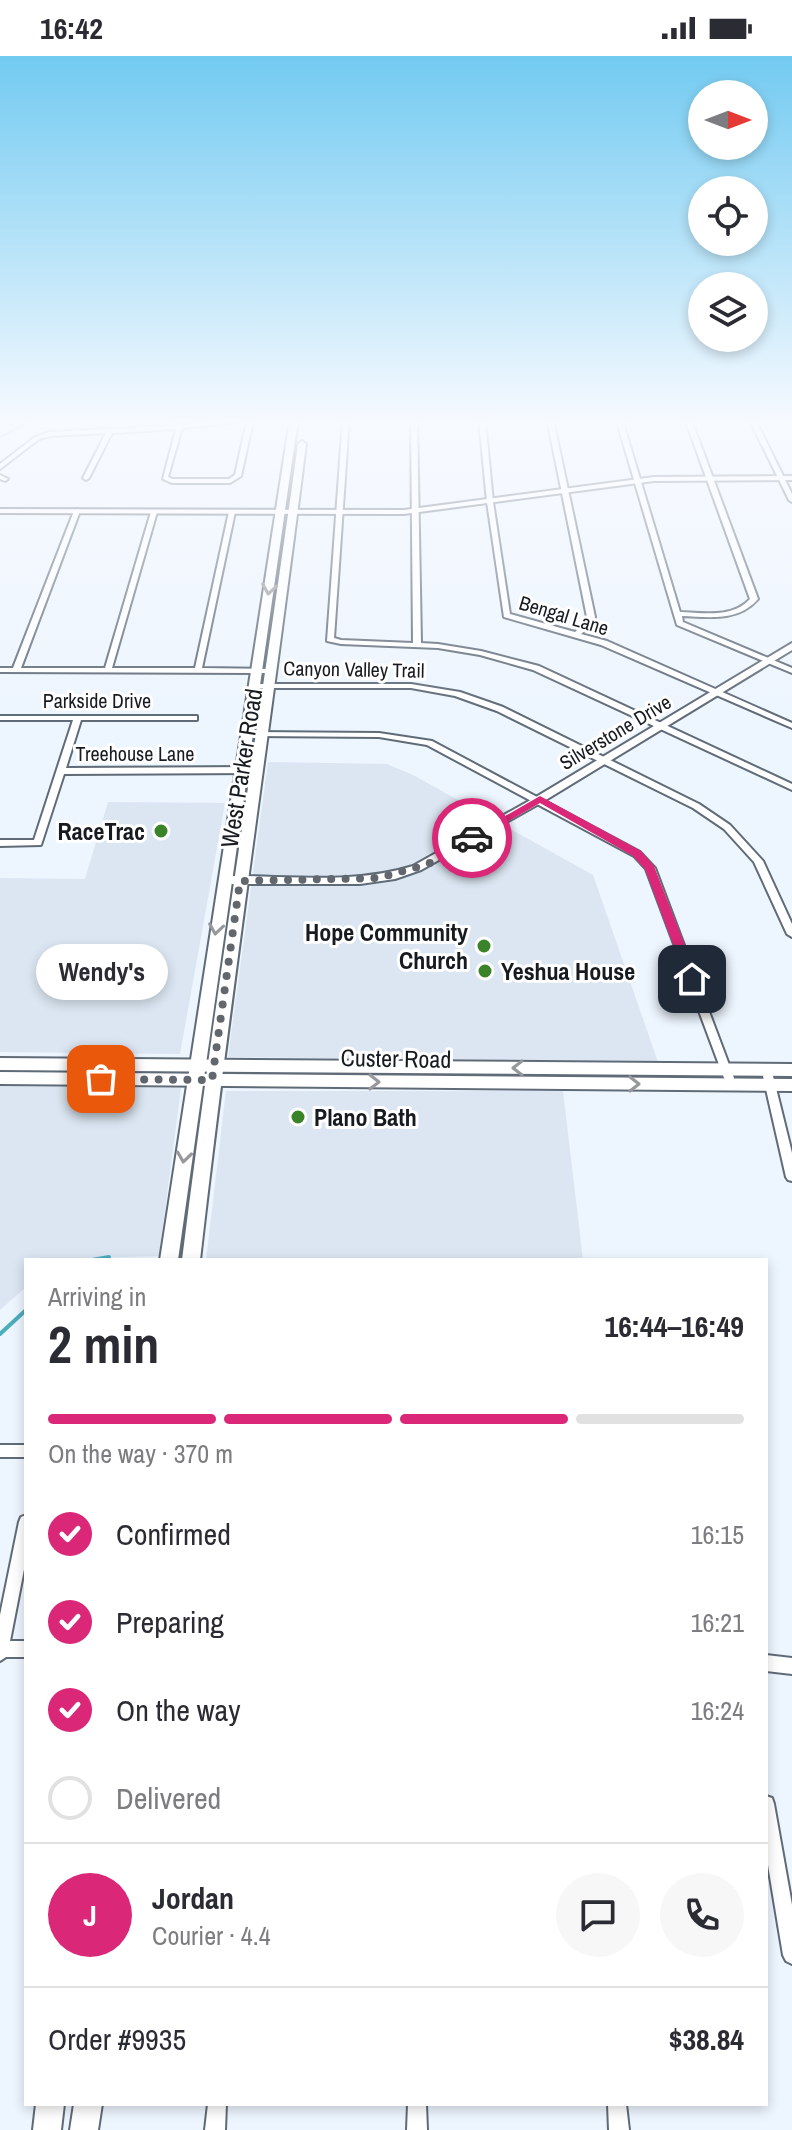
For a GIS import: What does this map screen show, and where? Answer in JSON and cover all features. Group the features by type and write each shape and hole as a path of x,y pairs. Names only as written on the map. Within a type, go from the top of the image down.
{"main road":[{"name":"West Parker Road","path":"191,1258 201,1186 210,971 255,679 286,516"},
{"name":"West Parker Road","path":"169,1258 180,1186 228,971 271,678 287,516"},
{"path":"232,827 248,827"},
{"path":"210,971 228,971"},
{"name":"Custer Road","path":"0,1064 204,1073"},
{"name":"Custer Road","path":"0,1078 204,1073 769,1077 792,1070"},
{"name":"Custer Road","path":"769,1077 792,1085"},
{"path":"180,1186 201,1186"},
{"path":"47,2130 50,2106"},
{"path":"84,2130 88,2106"}],"street":[{"path":"16,670 75,516"},
{"path":"108,670 153,516"},
{"path":"198,671 231,516"},
{"path":"337,516 330,639 417,644 481,653 536,668 792,787"},
{"path":"414,516 417,644"},
{"name":"Bengal Lane","path":"492,516 506,613 578,633 792,726"},
{"path":"569,516 591,617 578,633"},
{"path":"647,516 677,614 684,627 792,671"},
{"path":"677,614 735,612 750,606 754,599 724,516"},
{"name":"Silverstone Drive","path":"224,880 360,880 395,875 428,864 792,646"},
{"name":"Canyon Valley Trail","path":"0,670 198,671 255,679 398,686 441,690 500,709 696,806 735,834 758,861 792,934"},
{"name":"Canyon Valley Trail","path":"255,679 271,678"},
{"name":"Parkside Drive","path":"0,718 194,718"},
{"path":"0,843 38,843 78,718"},
{"path":"246,734 379,735 415,739 445,750 628,848 646,863 729,1077"},
{"name":"Treehouse Lane","path":"60,771 257,770"},
{"path":"769,1077 788,1145 792,1177"},
{"path":"0,1451 24,1451"},
{"path":"24,1532 0,1651 24,1649"},
{"path":"768,1663 792,1666"},
{"path":"768,1816 792,1955"},
{"path":"215,2130 217,2106"},
{"path":"417,2106 417,2130"},
{"path":"617,2106 619,2130"}],"shaded area":[{"path":"268,762 387,764 413,775 593,875 658,1062 228,1057"},
{"path":"108,802 225,803 180,1054 0,1052 0,878 85,879"},
{"path":"0,1086 181,1088 159,1256 24,1258 24,1289 0,1310"},
{"path":"226,1091 563,1091 583,1258 206,1258"}],"waterway":[{"path":"103,1258 109,1257"},
{"path":"0,1334 24,1312"}],"way so far":[{"path":"101,1079 212,1080 240,881 379,878 428,864 472,838"}],"place":[{"name":"RaceTrac","path":"161,831"},
{"name":"Hope Community Church","path":"484,946"},
{"name":"Yeshua House","path":"485,971"},
{"name":"Wendy's","path":"101,1079"},
{"name":"Plano Bath","path":"298,1117"}],"route":[{"path":"472,838 540,799 637,854 650,868 692,979"}]}
